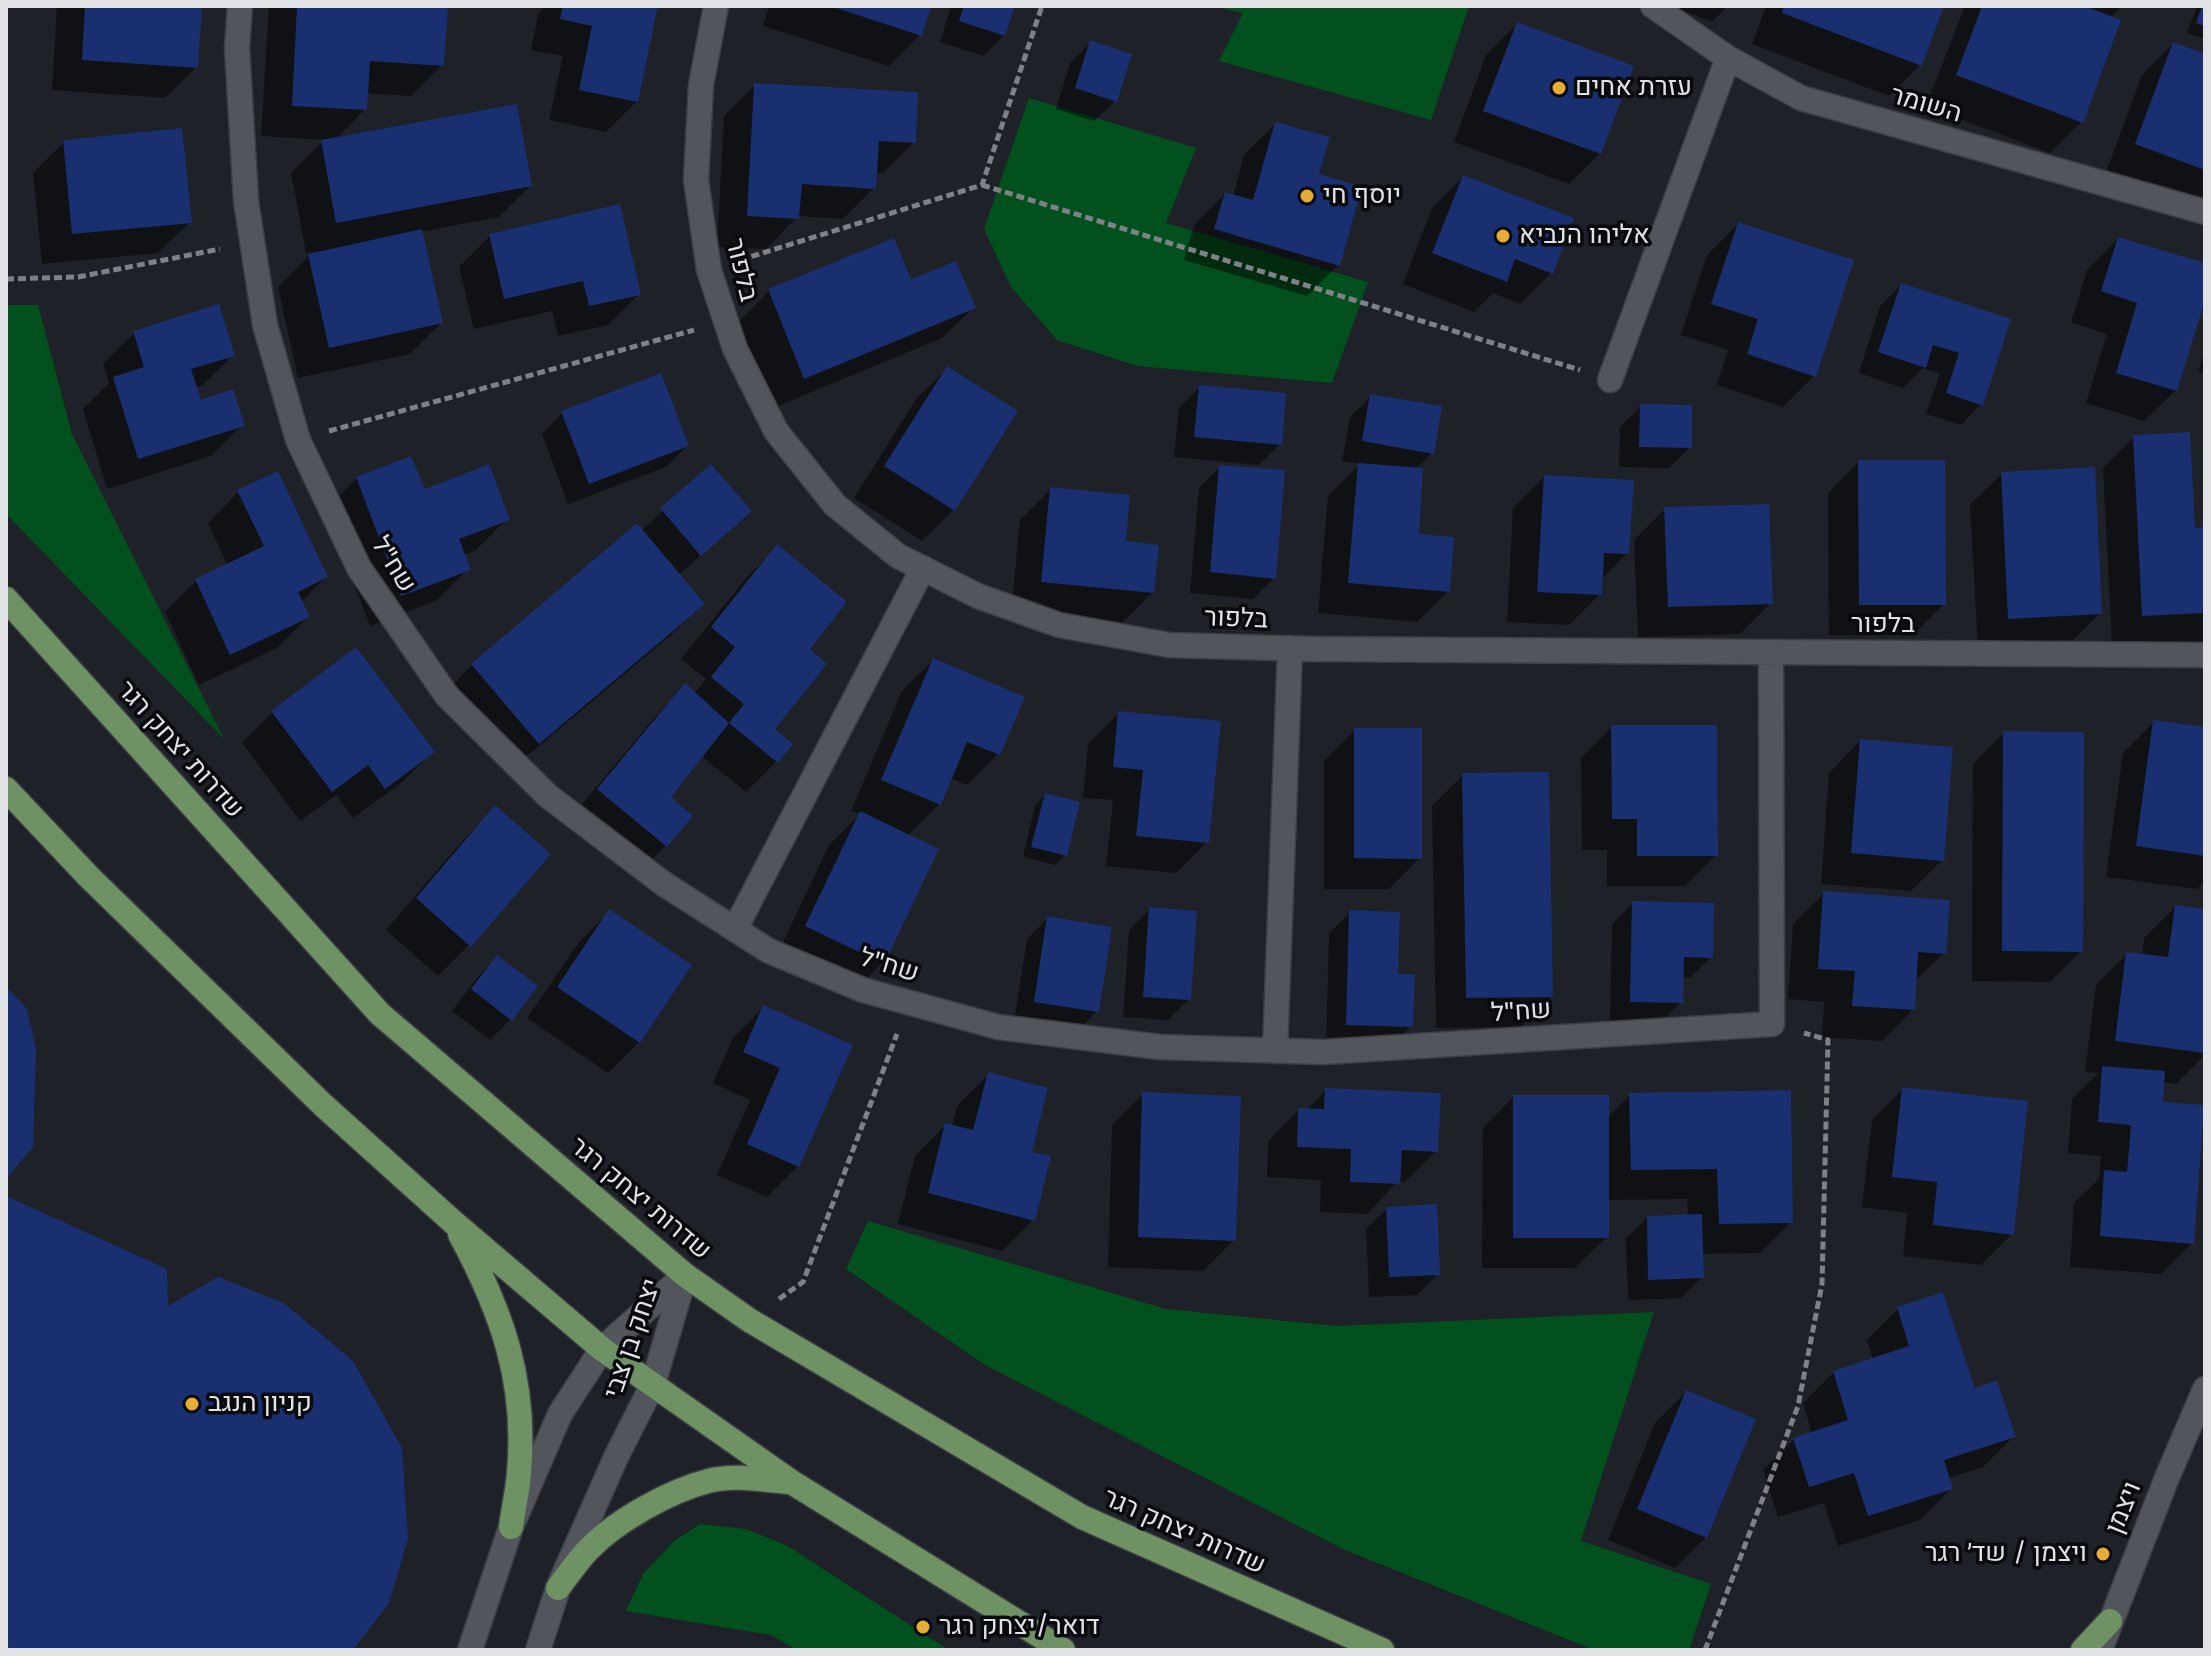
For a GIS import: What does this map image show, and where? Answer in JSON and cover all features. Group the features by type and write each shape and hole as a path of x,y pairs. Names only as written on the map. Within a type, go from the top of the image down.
{"main road":[{"name":"שדרות יצחק רגר","path":"6,599 380,1014 685,1275 749,1320 1082,1517 1382,1650"},
{"path":"6,789 89,877 323,1105 453,1222 602,1349 793,1483 1063,1650"},
{"path":"453,1222 485,1282 509,1346 519,1400 519,1473 511,1527"},
{"path":"558,1588 590,1547 633,1515 668,1495 710,1480 743,1478 793,1483"},
{"path":"2083,1650 2110,1621"},
{"path":"2110,1621 2111,1650"}],"street":[{"name":"שח\"ל","path":"240,6 237,48 246,201 265,325 298,440 359,568 447,696 548,796 664,884 769,951 863,990 998,1027 1160,1047 1339,1052 1772,1024"},
{"name":"בלפור","path":"716,6 701,85 696,180 709,270 735,349 776,431 835,505 898,556 978,596 1059,625 1169,645 2205,655"},
{"name":"השומר","path":"1653,6 1728,58 1801,98 2205,212"},
{"path":"1610,380 1728,58"},
{"path":"735,929 923,568"},
{"path":"1275,1051 1290,648"},
{"path":"1771,652 1772,1024"},
{"name":"יצחק בן צבי","path":"470,1650 511,1527 560,1414 602,1349 685,1275"},
{"name":"יצחק בן צבי","path":"538,1650 558,1588 617,1455 653,1384 685,1275"},
{"name":"ויצמן","path":"2100,1650 2205,1389"}],"path":[{"path":"982,185 1042,6"},
{"path":"709,270 982,185 1610,380"},
{"path":"6,279 78,277 252,243"},
{"path":"298,440 725,321"},
{"path":"749,1320 803,1282 909,1002"},
{"path":"1705,1650 1798,1406 1822,1284 1828,1040 1772,1024"}],"green space":[{"path":"1213,6 1469,6 1431,120 1219,61 1243,13"},
{"path":"1029,98 1196,148 1166,223 1368,282 1332,383 1137,366 1057,340 1011,287 984,229"},
{"path":"6,305 38,305 72,434 224,739 6,514"},
{"path":"868,1221 1166,1309 1336,1326 1654,1312 1581,1541 1711,1584 1689,1650 1594,1650 1345,1550 985,1365 846,1269"},
{"path":"700,1524 746,1529 786,1545 949,1650 797,1650 771,1635 626,1611 643,1574 674,1541"}],"building":[{"path":"85,6 202,6 198,68 82,60"},
{"path":"297,6 448,6 444,66 370,61 367,110 292,106"},
{"path":"563,6 658,6 638,102 579,90 592,26 560,19"},
{"path":"830,6 931,6 922,36"},
{"path":"964,6 1015,6 1005,36 959,21"},
{"path":"1784,6 1944,6 1922,66 1782,13"},
{"path":"1982,6 2084,6 2121,20 2083,123 1956,75"},
{"path":"2202,6 2205,6 2205,26 2196,23"},
{"name":"עזרת אחים","path":"1517,22 1634,66 1601,154 1483,111"},
{"path":"1090,40 1132,54 1117,102 1075,88"},
{"path":"2173,42 2205,54 2205,170 2135,144"},
{"path":"754,83 918,92 916,143 879,141 876,189 802,184 799,219 747,216"},
{"path":"517,104 532,186 336,223 321,140"},
{"name":"יוסף חי","path":"1275,122 1330,137 1319,174 1362,187 1340,266 1214,229 1225,192 1253,200"},
{"path":"182,128 192,223 72,234 63,140"},
{"name":"אליהו הנביא","path":"1463,175 1574,218 1553,274 1515,259 1507,282 1432,253"},
{"path":"620,204 641,295 589,306 583,281 504,299 489,234"},
{"path":"1738,222 1854,260 1816,377 1747,354 1758,319 1711,304"},
{"path":"422,229 443,323 329,348 308,254"},
{"path":"2118,237 2205,263 2205,300 2177,391 2116,373 2137,303 2101,291"},
{"path":"894,238 911,279 956,261 976,308 804,379 768,289"},
{"path":"1901,283 2011,319 1983,406 1946,393 1959,353 1933,345 1926,368 1878,352"},
{"path":"219,304 235,356 191,369 201,400 233,389 245,426 138,459 113,377 144,367 133,331"},
{"path":"947,366 1018,411 955,511 884,466"},
{"path":"661,373 689,446 589,484 561,411"},
{"path":"1199,385 1286,393 1282,445 1194,437"},
{"path":"1370,394 1442,406 1434,454 1362,441"},
{"path":"1640,404 1692,405 1692,448 1639,447"},
{"path":"2190,432 2195,528 2205,527 2205,613 2142,616 2133,435"},
{"path":"411,456 425,489 489,464 510,520 459,539 471,570 401,596 356,477"},
{"path":"1858,460 1945,460 1946,605 1859,605"},
{"path":"1358,463 1423,468 1419,534 1454,537 1450,592 1348,583"},
{"path":"711,464 752,511 701,556 660,508"},
{"path":"1219,465 1285,470 1276,579 1210,572"},
{"path":"2095,467 2102,614 2008,619 2001,472"},
{"path":"278,471 328,577 298,592 310,617 230,655 195,579 264,546 237,490"},
{"path":"1544,475 1634,480 1629,554 1604,553 1602,595 1537,592"},
{"path":"1050,487 1130,495 1126,541 1159,545 1154,593 1041,582"},
{"path":"1769,504 1773,604 1668,607 1664,507"},
{"path":"637,523 705,604 539,744 471,664"},
{"path":"777,544 847,602 810,649 827,664 775,729 793,744 778,763 729,723 744,704 711,677 735,647 711,627"},
{"path":"356,647 435,752 385,789 368,765 332,792 271,711"},
{"path":"933,658 1025,697 1000,755 967,742 941,805 881,780"},
{"path":"685,683 729,723 671,797 693,816 667,847 597,789"},
{"path":"1118,711 1221,721 1209,843 1136,836 1143,770 1113,767"},
{"path":"2153,720 2205,727 2205,856 2136,846"},
{"path":"1611,725 1717,725 1718,856 1637,856 1637,819 1612,819"},
{"path":"1354,728 1422,728 1422,859 1354,858"},
{"path":"2003,731 2084,732 2083,952 2002,951"},
{"path":"1860,739 1953,747 1944,861 1851,853"},
{"path":"1549,772 1553,997 1466,998 1462,773"},
{"path":"1045,793 1080,802 1067,856 1031,847"},
{"path":"495,805 551,854 471,947 416,898"},
{"path":"860,811 939,849 884,964 805,926"},
{"path":"1823,891 1950,900 1946,954 1918,952 1915,1010 1852,1006 1855,971 1818,969"},
{"path":"1632,901 1714,903 1713,958 1684,957 1683,1003 1630,1002"},
{"path":"2175,905 2205,909 2205,1053 2115,1041 2126,952 2168,957"},
{"path":"1149,907 1197,911 1191,1000 1143,997"},
{"path":"609,909 692,965 640,1043 557,987"},
{"path":"1349,910 1400,912 1398,974 1415,974 1413,1027 1346,1025"},
{"path":"1047,916 1112,927 1099,1012 1034,1002"},
{"path":"497,955 538,986 512,1021 471,989"},
{"path":"6,986 27,1009 36,1050 33,1147 6,1179"},
{"path":"763,1005 853,1045 799,1167 747,1144 780,1068 743,1052"},
{"path":"2102,1066 2165,1071 2163,1102 2204,1105 2194,1244 2100,1236 2104,1170 2127,1172 2131,1125 2098,1122"},
{"path":"988,1072 1048,1088 1032,1152 1051,1156 1035,1221 928,1193 945,1123 973,1130"},
{"path":"1902,1087 2028,1101 2014,1235 1933,1225 1937,1182 1892,1177"},
{"path":"1325,1088 1441,1093 1438,1152 1402,1150 1400,1184 1350,1182 1351,1149 1297,1147 1298,1108 1324,1109"},
{"path":"1791,1090 1793,1223 1719,1224 1717,1169 1631,1170 1629,1093"},
{"path":"1142,1092 1241,1096 1236,1241 1138,1237"},
{"path":"1513,1095 1609,1095 1609,1238 1513,1238"},
{"name":"קניון הנגב","path":"6,1196 167,1269 168,1306 218,1277 284,1303 353,1361 402,1448 408,1539 389,1603 353,1650 8,1650"},
{"path":"1437,1204 1440,1275 1389,1277 1386,1207"},
{"path":"1702,1214 1704,1278 1648,1280 1647,1216"},
{"path":"1943,1292 1975,1388 1997,1380 2016,1437 1944,1460 1953,1489 1868,1516 1854,1473 1809,1487 1793,1438 1848,1420 1833,1371 1909,1346 1897,1307"},
{"path":"1686,1390 1756,1419 1707,1538 1637,1509"}],"place":[{"name":"עזרת אחים","path":"1559,88"},
{"name":"יוסף חי","path":"1307,196"},
{"name":"אליהו הנביא","path":"1503,236"},
{"name":"קניון הנגב","path":"192,1404"},
{"name":"ויצמן / שד׳ רגר","path":"2103,1554"},
{"name":"דואר/יצחק רגר","path":"923,1627"}]}
